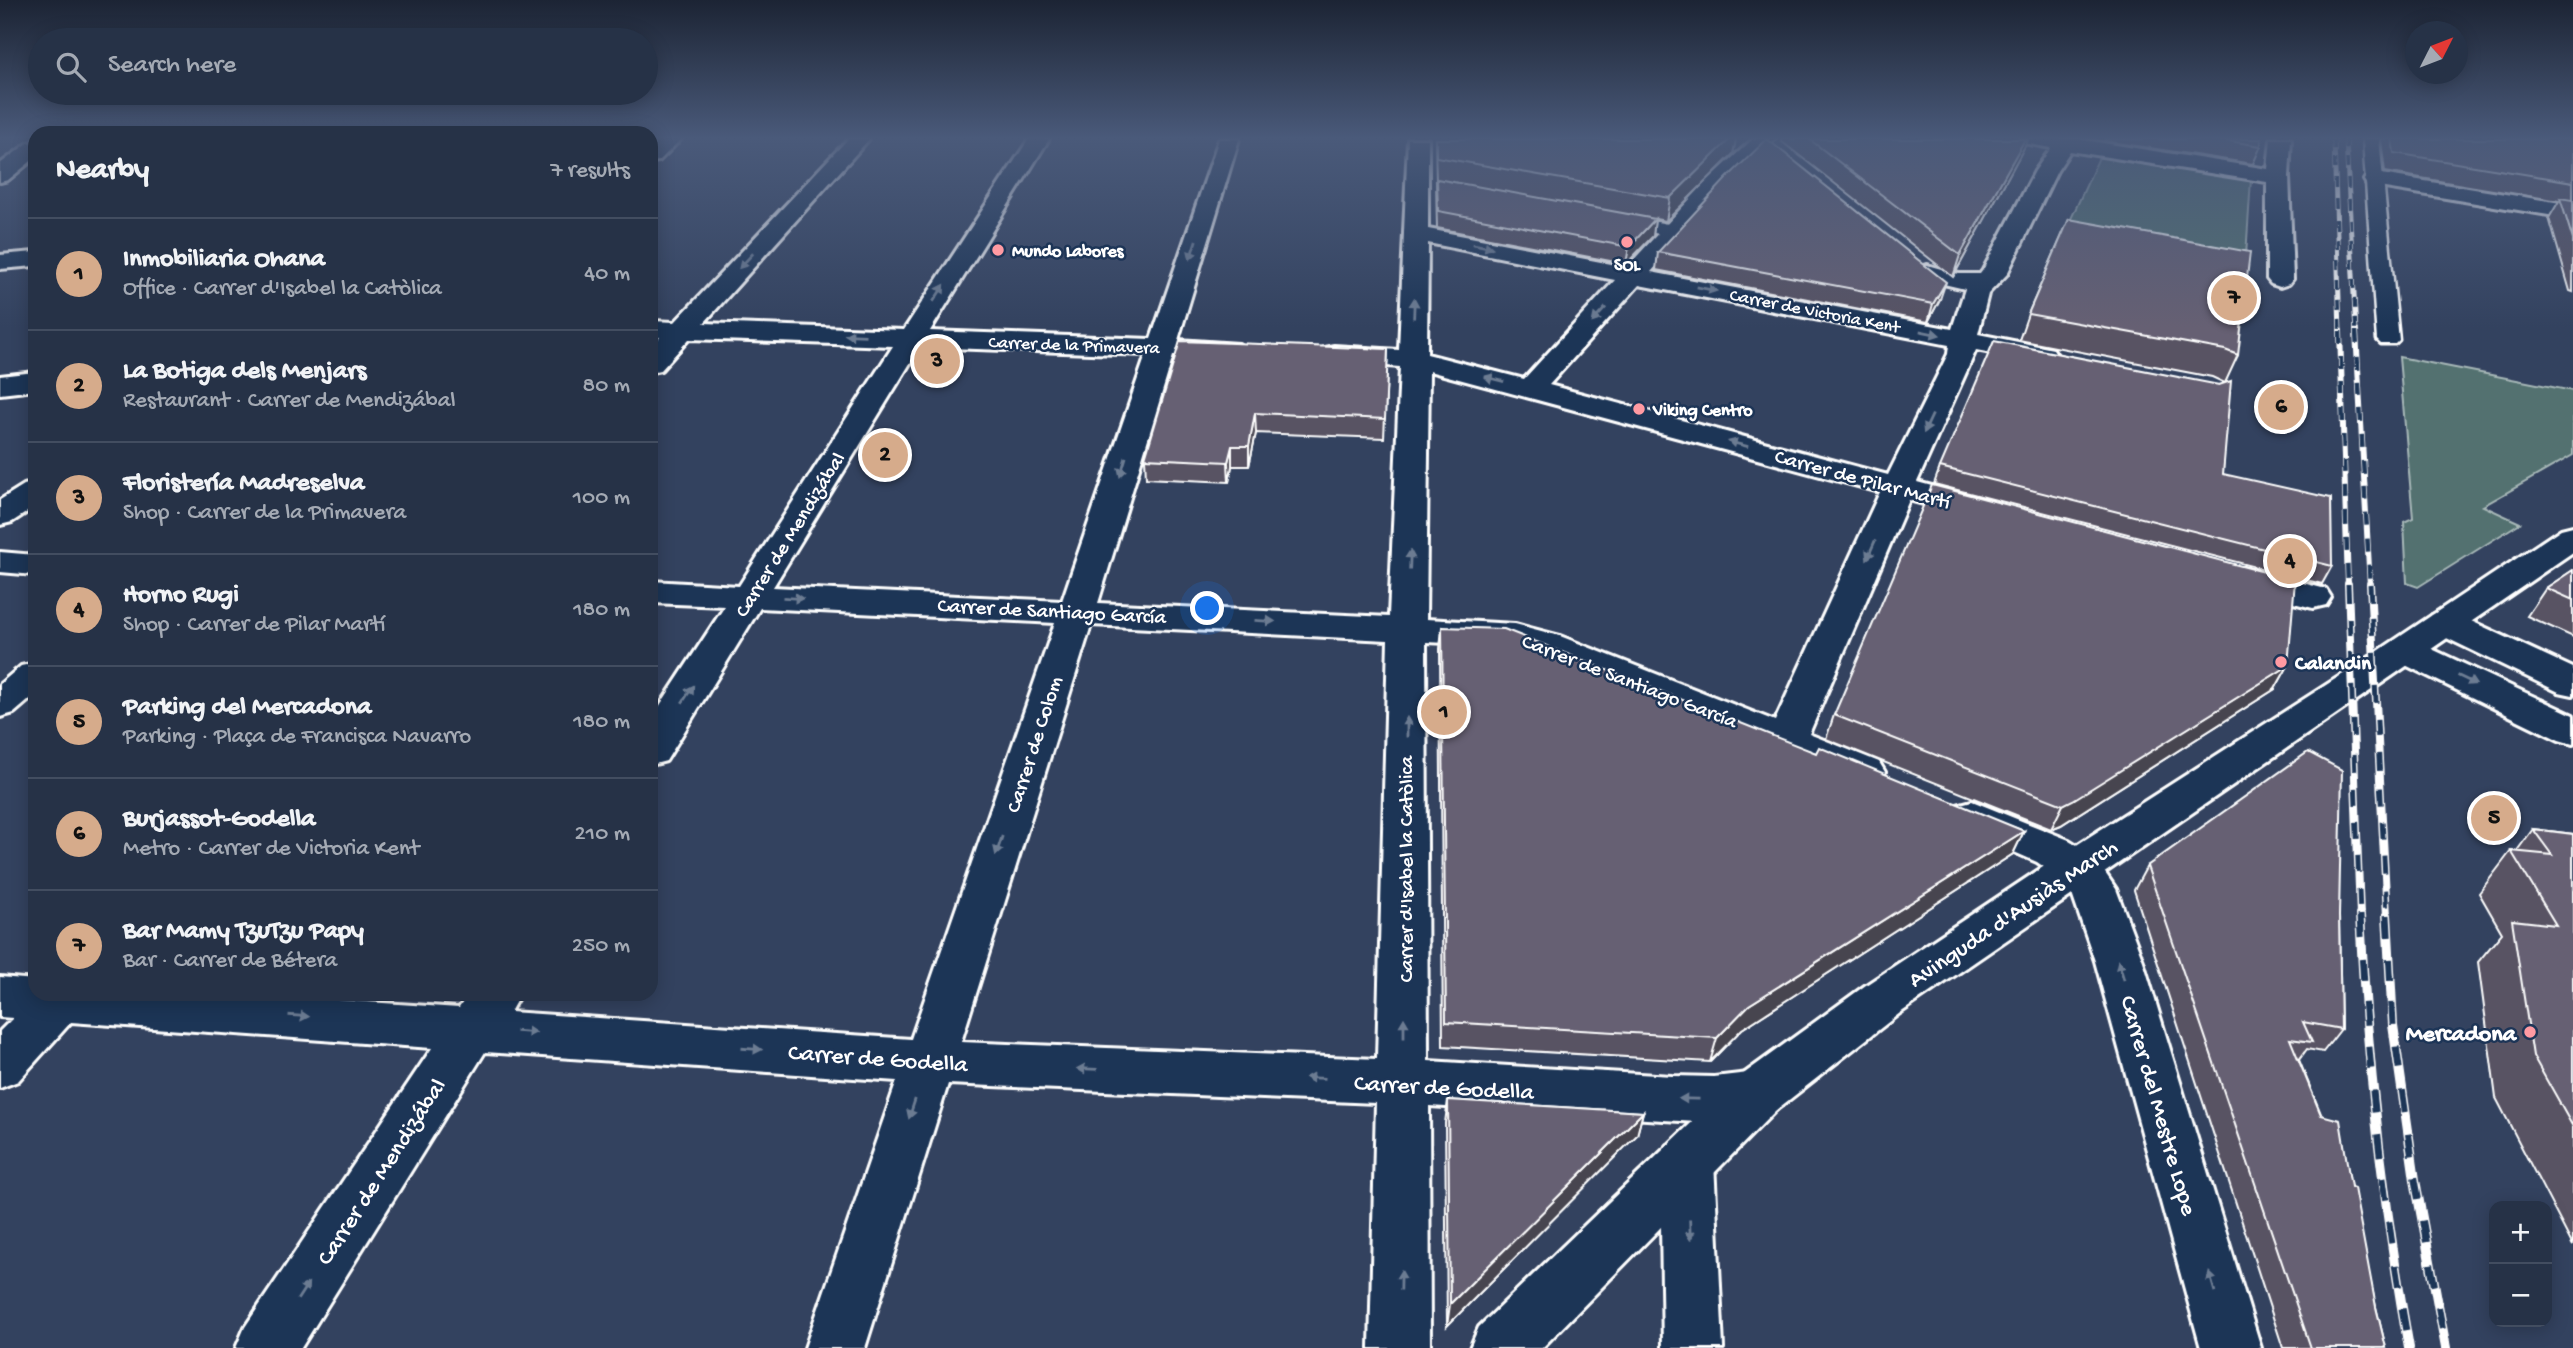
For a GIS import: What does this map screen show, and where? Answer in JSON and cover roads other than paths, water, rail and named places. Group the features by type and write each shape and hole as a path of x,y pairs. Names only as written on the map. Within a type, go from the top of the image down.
{"street":[{"path":"658,356 800,202"},
{"name":"Carrer de Mendizábal","path":"658,740 751,596 910,337 998,202"},
{"name":"Carrer de Colom","path":"835,1348 1209,202"},
{"name":"Carrer d'Isabel la Catòlica","path":"1400,1348 1408,628 1415,382 1413,359 1416,234 1422,202"},
{"path":"1530,389 1702,202"},
{"path":"1786,741 1898,488 1962,354 1966,325 1976,292 1994,274 2030,202"},
{"path":"2278,202 2280,279"},
{"path":"2377,202 2388,340"},
{"path":"2511,202 2573,212"},
{"path":"1591,216 1675,231"},
{"name":"Carrer de Victoria Kent","path":"1416,234 1636,274 1966,325 2066,360"},
{"path":"1906,257 1958,297 1966,325"},
{"path":"0,262 28,260"},
{"path":"1927,273 1958,282 1986,281"},
{"name":"Carrer de la Primavera","path":"658,328 1255,351"},
{"path":"1309,353 1413,359"},
{"name":"Carrer de Pilar Martí","path":"1413,359 2007,516"},
{"path":"0,384 28,382"},
{"path":"0,515 28,497"},
{"name":"Avinguda d'Ausiàs March","path":"1500,1348 1756,1094 1883,999 2077,867 2406,651 2573,536"},
{"path":"0,562 28,564"},
{"path":"2220,573 2312,597"},
{"name":"Carrer de Santiago García","path":"658,592 1488,632 1530,638 2026,838 2077,867"},
{"path":"2445,623 2573,683"},
{"path":"2406,651 2573,731"},
{"path":"0,704 28,681"},
{"name":"Carrer del Mestre Lope","path":"2077,867 2093,889 2119,961 2231,1348"},
{"name":"Carrer de Godella","path":"0,997 28,997"},
{"path":"0,1066 58,1001"},
{"name":"Carrer de Godella","path":"183,1001 484,1011 928,1062 1404,1082 1672,1099 1714,1100 1756,1094"},
{"name":"Carrer de Mendizábal","path":"266,1348 484,1011"},
{"path":"1688,1162 1693,1348"}],"railway":[{"path":"2336,202 2340,333"},
{"path":"2349,202 2356,333"},
{"path":"2340,331 2348,586"},
{"path":"2356,331 2370,586"},
{"path":"2348,584 2360,916"},
{"path":"2370,584 2387,916"},
{"path":"2360,915 2377,1132 2409,1348"},
{"path":"2387,915 2393,1025 2415,1180 2446,1348"}],"place":[{"name":"SOL","path":"1627,242"},
{"name":"Mundo Labores","path":"998,250"},
{"name":"Bar Mamy TzuTzu Papy","path":"2234,298"},
{"name":"Floristería Madreselva","path":"937,361"},
{"name":"Burjassot-Godella","path":"2281,407"},
{"name":"Viking Centro","path":"1639,409"},
{"name":"La Botiga dels Menjars","path":"885,455"},
{"name":"Horno Rugi","path":"2290,561"},
{"name":"Calandin","path":"2281,662"},
{"name":"Inmobiliaria Ohana","path":"1444,712"},
{"name":"Parking del Mercadona","path":"2494,818"},
{"name":"Mercadona","path":"2530,1032"}]}
